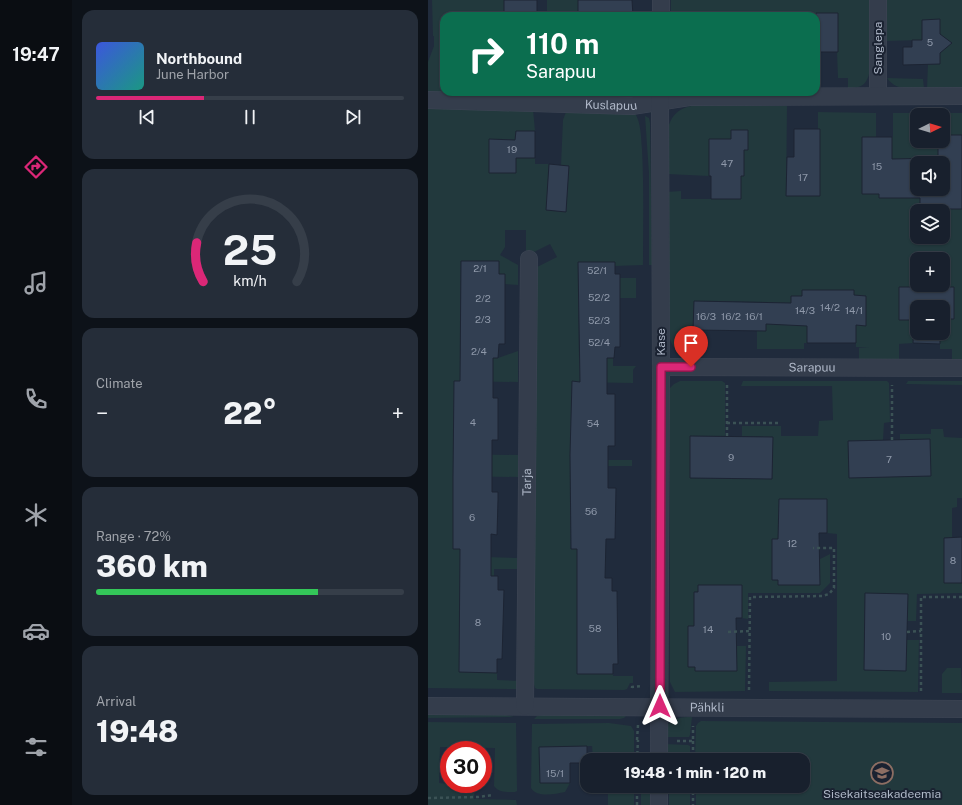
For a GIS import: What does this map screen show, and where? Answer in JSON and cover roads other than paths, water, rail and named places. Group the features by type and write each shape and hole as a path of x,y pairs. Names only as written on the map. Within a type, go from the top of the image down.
{"street":[{"path":"661,0 661,12"},
{"name":"Sanglepa","path":"878,0 878,96"},
{"name":"Kuslapuu","path":"428,100 632,106 660,97 962,96"},
{"name":"Kase","path":"659,753 661,367 660,97"},
{"name":"Tarja","path":"525,706 529,259"},
{"name":"Sarapuu","path":"661,367 962,368"},
{"name":"Pähkli","path":"428,706 660,706 962,709"},
{"path":"659,793 659,805"}],"place":[{"name":"Sisekaitseakadeemia","path":"882,773"}]}
